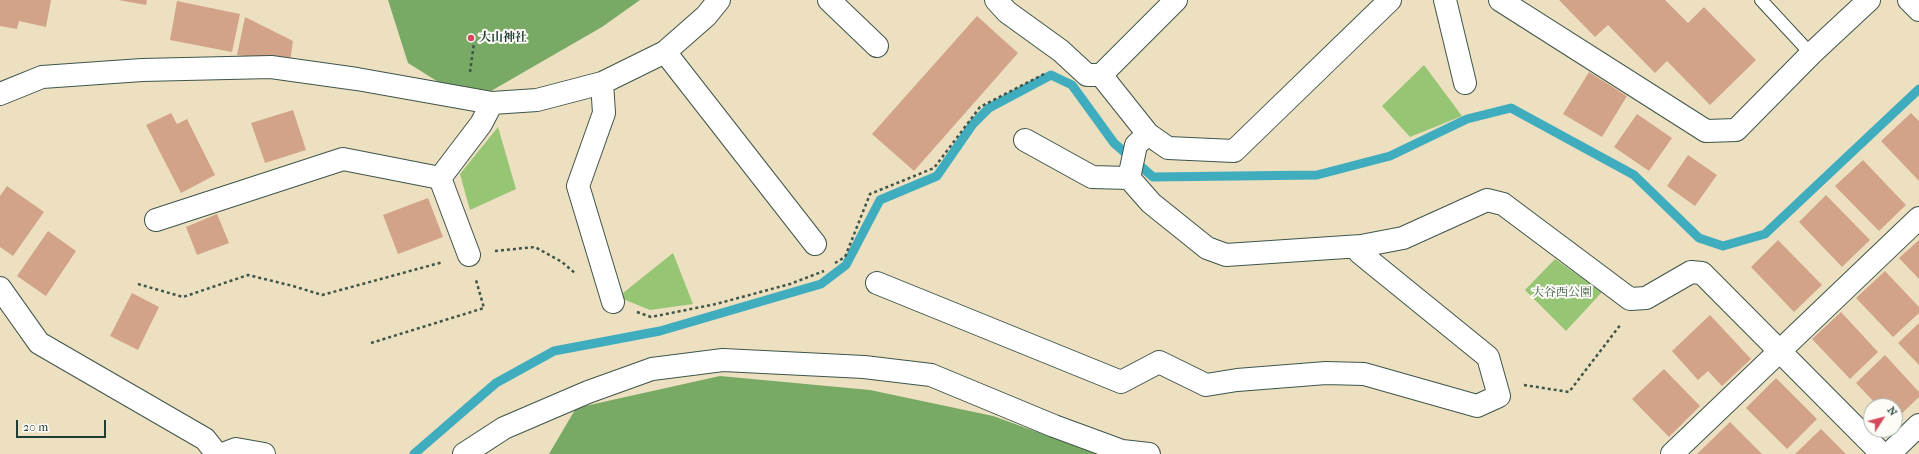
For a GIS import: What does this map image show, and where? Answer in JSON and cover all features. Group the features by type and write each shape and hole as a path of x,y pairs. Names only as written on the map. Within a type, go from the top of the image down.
{"street":[{"path":"0,94 42,78 142,70 272,67 357,79 492,103 536,100 602,83 665,52 706,16 719,0"},
{"path":"829,0 877,46"},
{"path":"996,0 1007,12 1061,50 1087,75 1101,75 1176,0"},
{"path":"1101,75 1142,140 1168,148 1234,151 1390,0"},
{"path":"1445,0 1465,83"},
{"path":"1500,0 1706,131 1736,130 1811,54 1869,0"},
{"path":"1909,0 1919,10"},
{"path":"665,52 815,244"},
{"path":"602,83 604,113 578,186 613,302"},
{"path":"440,178 481,124 492,103"},
{"path":"1025,140 1092,177 1130,175"},
{"path":"1130,175 1142,140"},
{"path":"156,220 343,159 440,178"},
{"path":"1130,175 1151,204 1207,248 1226,255 1361,246 1404,238 1487,200 1503,204 1630,299 1646,298 1691,272 1702,273 1781,350 1882,454"},
{"path":"440,178 469,255"},
{"path":"1672,454 1919,218"},
{"path":"877,283 1121,382 1159,362 1206,386 1237,380 1326,373 1364,374 1477,406 1499,396 1488,357 1360,253 1361,246"},
{"path":"0,288 39,343 205,439 216,454"},
{"path":"464,454 504,428 588,392 652,369 722,360 864,367 931,375 1054,426 1122,452 1149,454"},
{"path":"1889,454 1919,425"},
{"path":"223,454 236,449 264,454"}],"lane":[{"path":"1761,0 1811,54"}],"path":[{"path":"138,284 183,297 248,275 322,295 469,255 484,308 371,343"},
{"path":"1494,379 1569,392 1640,298"}],"green space":[{"path":"388,0 640,0 602,27 491,91 440,83 408,63"},
{"path":"1424,65 1462,116 1410,137 1382,106"},
{"path":"498,127 516,189 470,210 460,174"},
{"path":"673,253 693,304 650,310 618,297"},
{"name":"大谷西公園","path":"1555,259 1602,292 1566,331 1525,290"},
{"path":"720,376 870,390 993,416 1098,454 549,454 576,408"}],"building":[{"path":"0,0 51,0 46,27 19,21 17,29 0,26"},
{"path":"118,0 147,0 146,5"},
{"path":"1559,0 1665,0 1688,23 1704,7 1756,60 1710,105 1667,61 1655,73 1608,25 1595,37"},
{"path":"177,1 240,14 232,52 170,40"},
{"path":"977,16 1018,53 914,171 872,134"},
{"path":"245,17 293,41 290,62 237,55"},
{"path":"1589,72 1627,96 1602,137 1563,114"},
{"path":"293,110 306,150 265,163 251,123"},
{"path":"171,113 177,124 187,119 215,175 181,193 146,125"},
{"path":"1911,113 1919,121 1919,181 1881,141"},
{"path":"1637,114 1672,138 1649,171 1614,147"},
{"path":"1688,155 1717,175 1695,206 1667,186"},
{"path":"1863,160 1906,205 1879,231 1835,186"},
{"path":"7,186 44,212 13,256 0,247 0,196"},
{"path":"1826,195 1870,240 1842,267 1799,222"},
{"path":"428,198 443,237 398,254 383,215"},
{"path":"217,214 229,243 197,255 186,227"},
{"path":"48,231 76,251 46,296 17,276"},
{"path":"1778,240 1822,285 1794,312 1751,267"},
{"path":"1919,240 1919,279 1899,258"},
{"path":"1885,271 1919,307 1919,313 1893,337 1856,298"},
{"path":"132,293 159,307 138,350 110,336"},
{"path":"1841,312 1878,352 1850,379 1812,339"},
{"path":"1710,315 1751,359 1722,386 1708,371 1698,380 1672,351"},
{"path":"1919,323 1919,365 1898,343"},
{"path":"1885,355 1919,392 1919,397 1903,412 1903,398 1870,398 1856,383"},
{"path":"1664,369 1700,406 1669,437 1632,399"},
{"path":"1776,378 1817,419 1787,449 1746,408"},
{"path":"1730,422 1762,454 1697,454"},
{"path":"1821,429 1846,454 1795,454"}],"waterway":[{"path":"414,454 496,383 554,351 660,331 821,284 846,265 880,200 937,176 973,124 989,108 1051,75 1072,85 1114,143 1153,177 1317,175 1390,156 1467,119 1511,108 1634,175 1699,238 1723,246 1765,234 1919,89"}],"place":[{"name":"大山神社","path":"471,38"}]}
